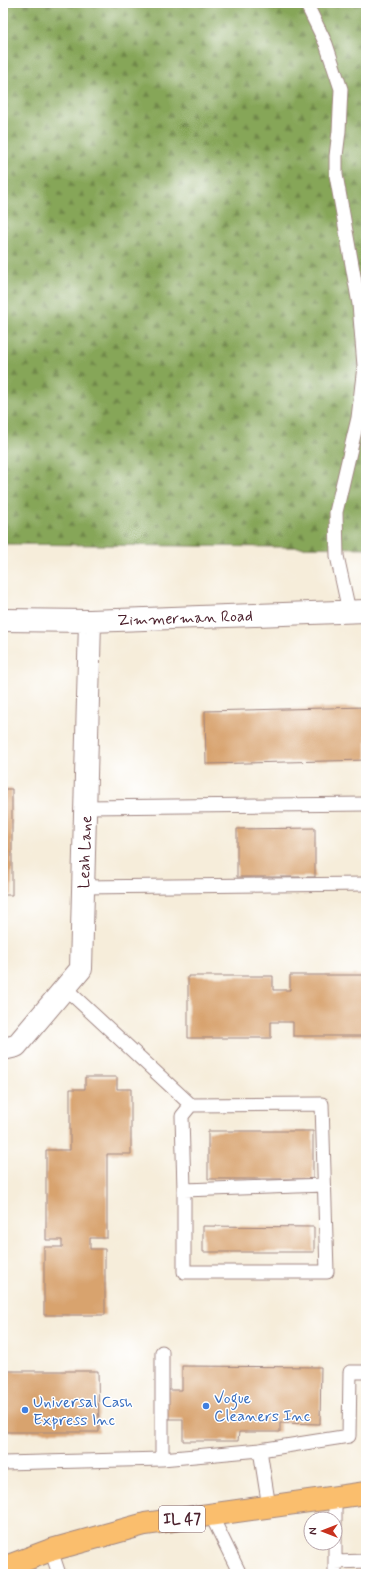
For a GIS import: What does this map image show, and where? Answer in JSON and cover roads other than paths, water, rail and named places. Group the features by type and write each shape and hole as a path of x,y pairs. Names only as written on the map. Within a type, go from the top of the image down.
{"main road":[{"name":"IL 47","path":"3,1568 51,1550 145,1524 366,1493"}],"street":[{"name":"Zimmerman Road","path":"3,620 90,621 357,611"},
{"name":"Leah Lane","path":"3,1049 16,1046 81,969 90,621"}],"lane":[{"path":"306,3 326,44 342,90 336,156 336,175 359,304 364,366 358,418 336,512 337,556 357,611"},
{"path":"86,806 366,804"},
{"path":"83,887 366,884"},
{"path":"65,988 191,1105 322,1104 327,1272 184,1272 182,1116 191,1105"},
{"path":"184,1190 324,1185"},
{"path":"162,1352 162,1459"},
{"path":"3,1463 162,1459 260,1450 349,1436 350,1372 366,1372"},
{"path":"260,1450 269,1507"},
{"path":"335,1497 335,1568 366,1562"},
{"path":"211,1515 240,1574"},
{"path":"51,1550 59,1574"}],"place":[{"name":"Vogue Cleaners Inc","path":"206,1406"},
{"name":"Universal Cash Express Inc","path":"25,1410"}]}
